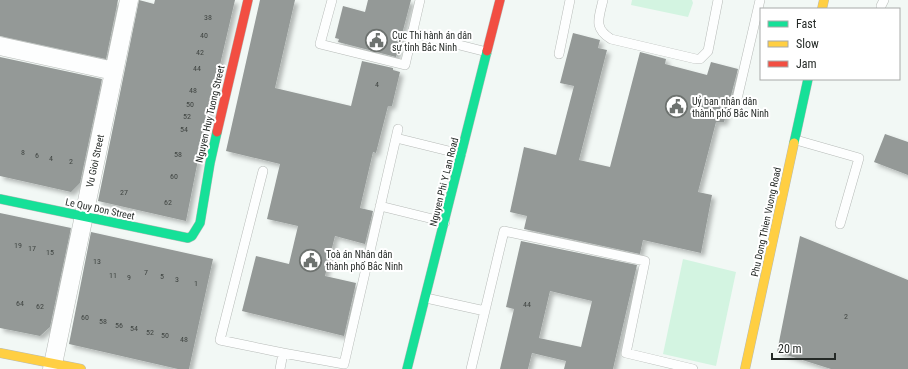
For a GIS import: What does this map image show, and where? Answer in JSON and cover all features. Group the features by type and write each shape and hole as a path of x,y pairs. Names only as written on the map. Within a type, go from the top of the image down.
{"street":[{"name":"Vu Gioi Street","path":"52,366 129,0"},
{"name":"Nguyen Huy Tuong Street","path":"194,233 200,224 210,164 248,0"},
{"name":"Nguyen Phi Y Lan Road","path":"407,369 500,0"},
{"path":"0,46 114,71"},
{"name":"Phu Dong Thien Vuong Road","path":"745,369 796,140 808,80"},
{"name":"Le Quy Don Street","path":"0,199 188,238 194,233"},
{"path":"0,353 52,366 81,369"}],"lane":[{"path":"332,0 320,44 405,65 420,0"},
{"path":"559,54 570,0"},
{"path":"603,0 598,21 604,35 611,39 696,59 700,59 708,51 718,0"},
{"path":"734,112 760,0"},
{"path":"412,33 487,52"},
{"path":"263,171 220,340 344,364 397,134 462,154"},
{"path":"796,140 859,158 840,224"},
{"path":"380,206 445,222"},
{"path":"471,369 504,231 645,261 626,353 678,367 693,369"},
{"path":"426,298 485,311"},
{"path":"280,369 283,353"}],"green space":[{"path":"632,0 692,0 693,3 688,17 631,5"},
{"path":"683,259 736,272 716,366 663,354"}],"building":[{"path":"0,0 118,0 106,59 0,36"},
{"path":"139,0 154,4 155,0 235,0 198,160 186,221 98,201"},
{"path":"260,0 295,0 275,88 351,106 362,61 393,68 393,70 400,72 392,106 388,106 376,153 373,152 360,208 373,211 365,244 335,236 325,276 356,283 344,336 242,311 256,256 289,264 298,226 267,219 280,164 226,151"},
{"path":"368,0 411,0 396,57 338,42 339,39 335,38 343,6 365,12"},
{"path":"573,33 600,40 598,48 607,50 579,160 610,167 640,52 666,59 665,64 707,75 711,62 738,69 724,122 716,122 698,192 712,195 701,253 643,240 640,254 524,229 527,216 510,212 524,147 556,155 574,86 560,83"},
{"path":"0,57 102,79 80,183 71,192 0,176"},
{"path":"885,134 908,142 908,175 874,162"},
{"path":"0,213 71,228 50,327 40,336 0,328"},
{"path":"91,232 213,259 189,369 178,369 69,344"},
{"path":"800,236 908,280 908,369 831,369 777,352"},
{"path":"521,241 637,265 613,369 564,369 566,361 532,353 528,369 500,369 514,309 506,307","holes":["550,291 592,301 581,347 539,338"]}],"traffic: fast":[{"path":"407,369 487,51"},
{"path":"794,143 808,80"},
{"path":"0,199 188,238 192,236 200,223 217,132"}],"traffic: slow":[{"path":"822,8 824,0"},
{"path":"745,369 794,143"},
{"path":"0,353 81,369"}],"traffic: jam":[{"path":"217,132 248,0"},
{"path":"487,51 500,0"}],"place":[{"name":"Cục Thi hành án dân sự tỉnh Bắc Ninh","path":"377,41"},
{"name":"Uỷ ban nhân dân thành phố Bắc Ninh","path":"677,107"},
{"name":"Toà án Nhân dân thành phố Bắc Ninh","path":"310,260"}]}
